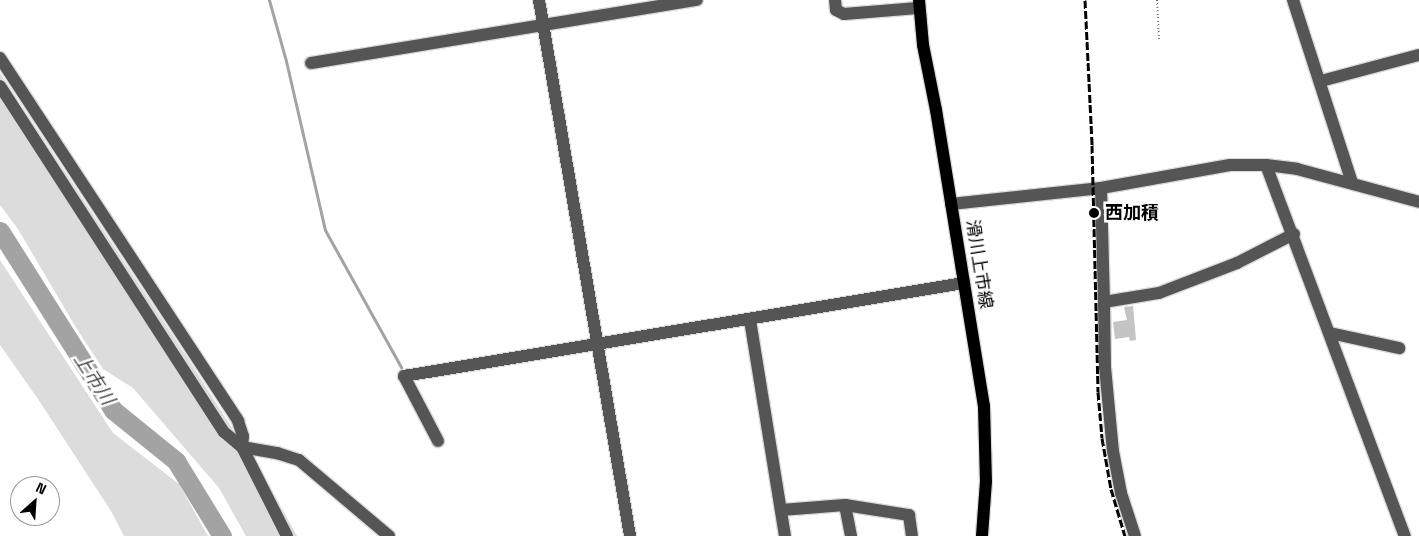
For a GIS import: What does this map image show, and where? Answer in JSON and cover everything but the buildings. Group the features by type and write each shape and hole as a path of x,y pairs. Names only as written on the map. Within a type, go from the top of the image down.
{"main road":[{"name":"滑川上市線","path":"918,4 923,45 936,110 984,406 986,481 982,536"}],"street":[{"path":"539,0 630,536"},
{"path":"311,63 697,0"},
{"path":"834,0 836,10 844,14 918,4"},
{"path":"1294,0 1300,25 1321,81 1352,183"},
{"path":"1321,81 1419,55"},
{"path":"0,58 238,421 243,436 242,447"},
{"path":"0,86 224,432 242,447 287,536"},
{"path":"951,204 1101,188 1230,165 1266,165 1297,169 1419,202"},
{"path":"1266,165 1294,234 1405,536"},
{"path":"1101,188 1105,366 1113,451 1121,493 1135,536"},
{"path":"1104,302 1158,293 1237,263 1294,234"},
{"path":"438,441 404,376 964,283"},
{"path":"750,320 785,536"},
{"path":"1330,333 1399,348"},
{"path":"242,447 277,453 299,460 389,536"},
{"path":"781,510 845,505 909,515 912,536"},
{"path":"845,505 851,536"}],"path":[{"path":"1157,0 1159,40"}],"shaded area":[{"path":"0,73 189,360 275,496 297,536 246,536 219,488 133,388 103,369 75,326 18,229 0,205"},
{"path":"0,260 113,433 179,484 208,536 124,536 111,511 38,399 0,345"}],"waterway":[{"path":"269,0 286,61 325,230 401,367"},
{"name":"上市川","path":"0,231 113,410 176,461 222,536"}],"railway":[{"path":"1085,0 1092,145 1098,392 1102,438 1111,489 1125,536"}],"place":[{"name":"西加積","path":"1094,213"}]}
